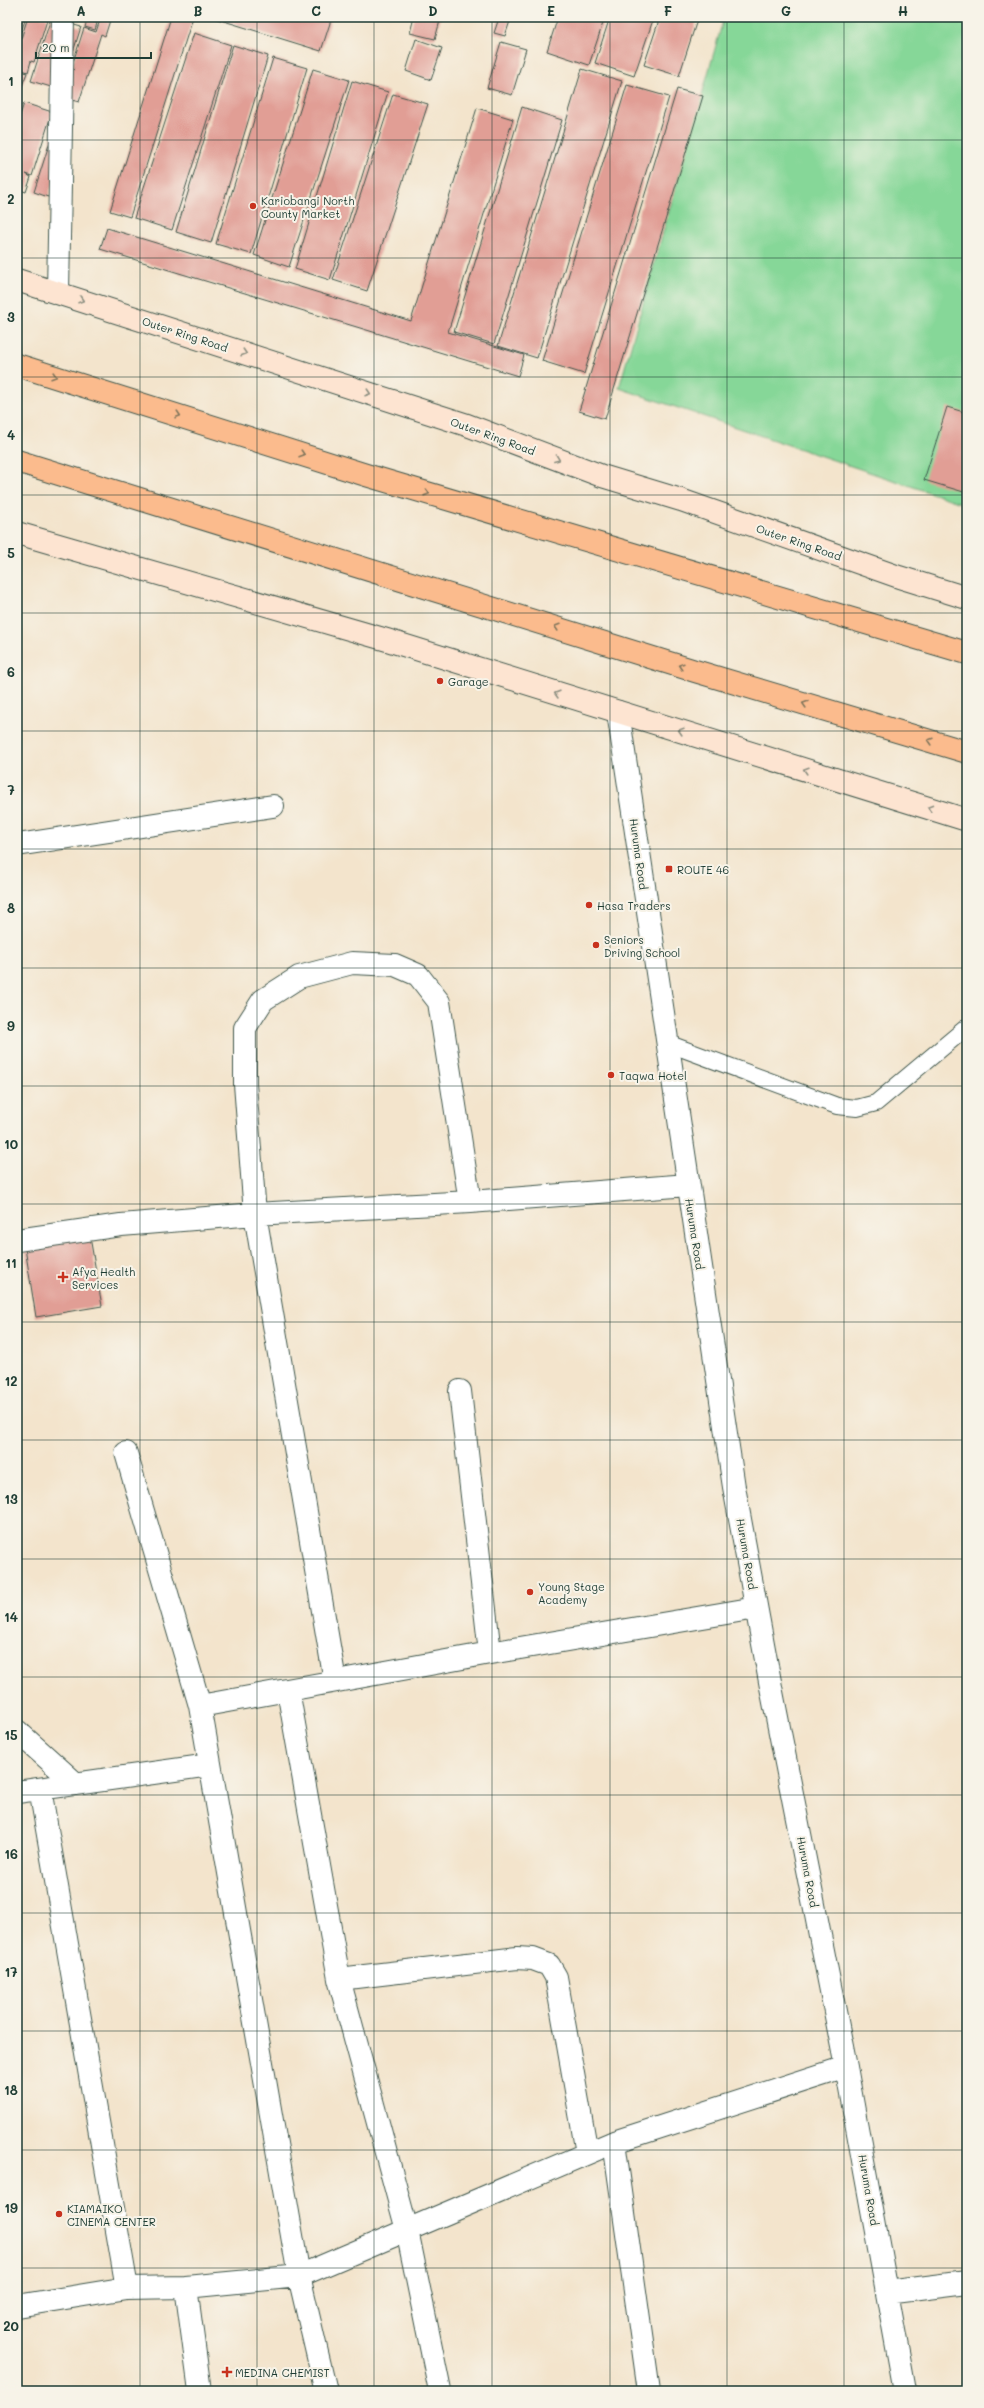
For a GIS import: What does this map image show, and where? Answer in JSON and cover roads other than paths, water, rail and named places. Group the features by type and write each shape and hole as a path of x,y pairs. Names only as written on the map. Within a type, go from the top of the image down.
{"main road":[{"name":"Outer Ring Road","path":"17,280 459,422 602,476 681,500 898,577 967,598"},
{"path":"17,365 366,475 967,653"},
{"path":"17,461 695,671 967,752"},
{"path":"17,533 387,640 967,820"}],"street":[{"path":"58,293 63,17"},
{"name":"Huruma Road","path":"618,712 734,1487 756,1608 846,2067 905,2391"},
{"path":"17,845 273,806"},
{"path":"335,1681 255,1214 245,1084 245,1028 263,1000 299,977 352,963 395,965 418,975 439,1002 470,1202"},
{"path":"17,1240 121,1225 255,1214 470,1202 688,1185"},
{"path":"460,1392 490,1653"},
{"path":"126,1453 200,1706 299,2276 326,2391"},
{"path":"200,1706 490,1653 756,1608"},
{"path":"288,1690 340,1979 407,2230 440,2391"},
{"path":"17,1731 76,1784"},
{"path":"17,1792 210,1765"},
{"path":"40,1789 127,2288"},
{"path":"340,1979 517,1958 533,1959 549,1965 556,1977 587,2153"},
{"path":"17,2306 127,2288 186,2287 299,2276 614,2142 846,2067"},
{"path":"614,2142 649,2391"},
{"path":"887,2292 967,2282"},
{"path":"186,2287 200,2391"}],"lane":[{"path":"667,1043 837,1106 857,1108 876,1103 967,1027"}],"place":[{"name":"Kariobangi North County Market","path":"253,206"},
{"name":"Garage","path":"440,681"},
{"name":"ROUTE 46","path":"669,869"},
{"name":"Hasa Traders","path":"589,905"},
{"name":"Seniors Driving School","path":"596,945"},
{"name":"Taqwa Hotel","path":"611,1075"},
{"name":"Afya Health Services","path":"63,1277"},
{"name":"Young Stage Academy","path":"530,1592"},
{"name":"KIAMAIKO CINEMA CENTER","path":"59,2214"},
{"name":"MEDINA CHEMIST","path":"227,2372"}]}
